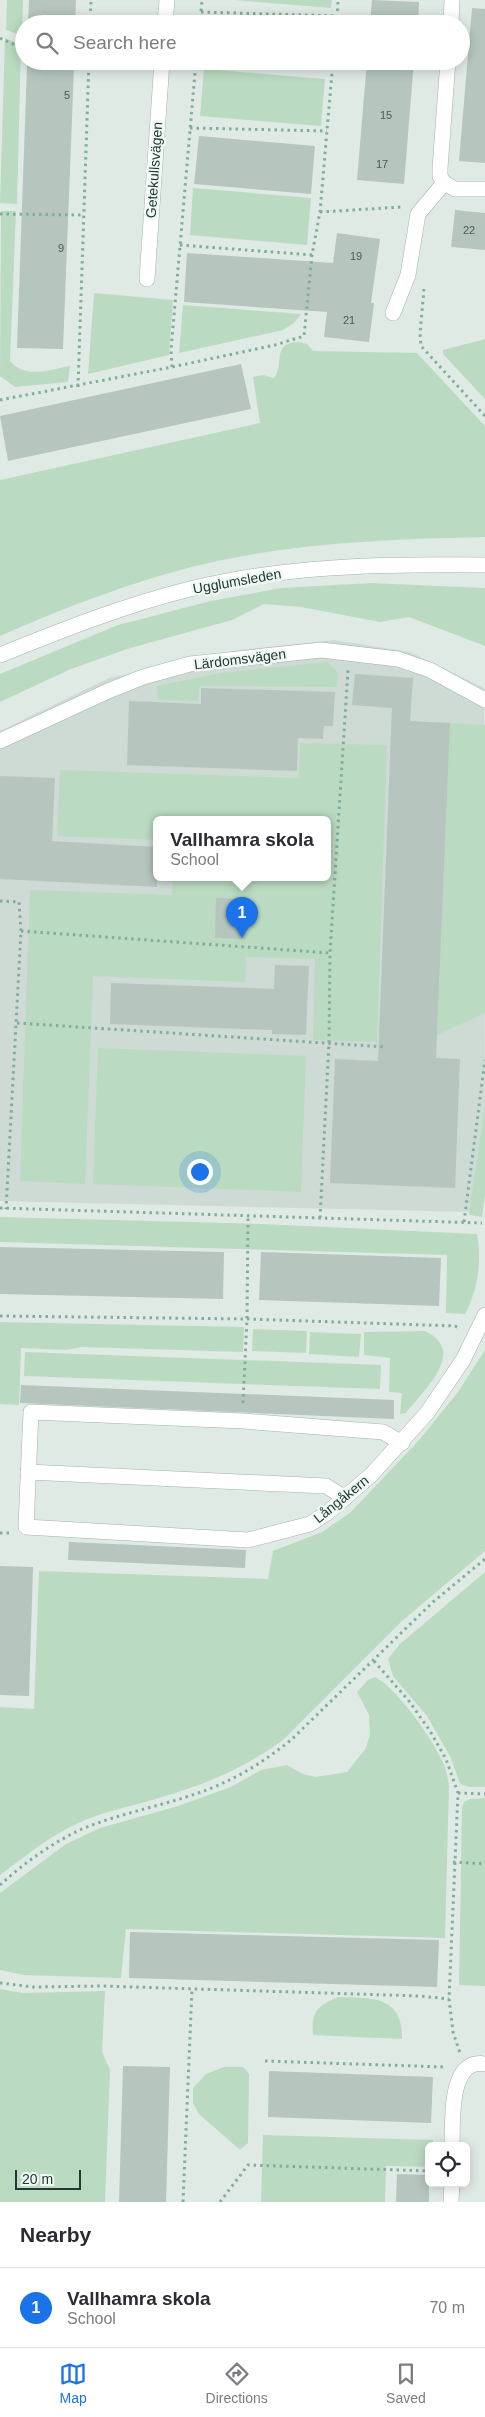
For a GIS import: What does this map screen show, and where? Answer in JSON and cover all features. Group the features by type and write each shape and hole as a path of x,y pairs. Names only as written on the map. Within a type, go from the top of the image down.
{"street":[{"path":"166,15 167,0"},
{"path":"451,15 452,0"},
{"name":"Getekullsvägen","path":"147,279 161,70"},
{"path":"447,70 440,176 444,183 455,189 485,188"},
{"path":"393,313 408,275 418,214 444,183"},
{"name":"Ugglumsleden","path":"0,655 127,607 190,589 250,577 338,567 485,565"},
{"name":"Lärdomsvägen","path":"0,741 108,691 143,677 190,664 321,650 398,659 430,670 485,700"},
{"name":"Långåkern","path":"28,1472 26,1527 248,1540 310,1524 345,1498 402,1443 446,1388 476,1336 485,1315"},
{"path":"345,1498 326,1486 28,1472 31,1412 243,1421 383,1432 402,1443"},
{"path":"452,2142 456,2090 465,2067 480,2063 485,2064"},
{"path":"451,2202 452,2187"}],"path":[{"path":"90,15 91,0"},
{"path":"201,15 202,0"},
{"path":"337,15 338,0"},
{"path":"201,12 303,15"},
{"path":"0,38 15,46"},
{"path":"78,387 89,70"},
{"path":"172,367 171,350 195,70"},
{"path":"0,400 78,387 275,345 304,336 312,255 320,212 332,70"},
{"path":"190,128 327,131"},
{"path":"320,212 426,205"},
{"path":"0,214 83,215"},
{"path":"180,245 312,255"},
{"path":"425,284 420,334 421,346 485,416"},
{"path":"320,1218 329,1042 330,953 350,652"},
{"path":"0,901 20,902 21,931 6,1208"},
{"path":"21,931 330,953"},
{"path":"17,1023 386,1047"},
{"path":"464,1222 485,1060"},
{"path":"0,1208 482,1223"},
{"path":"243,1421 248,1217"},
{"path":"0,1316 247,1319 455,1326 476,1336"},
{"path":"0,1885 27,1863 79,1830 108,1819 209,1789 266,1760 291,1740 433,1602 485,1559"},
{"path":"265,2061 465,2067 452,2032 449,2000 453,1862 458,1792 446,1760 430,1731 409,1701 374,1661"},
{"path":"458,1792 485,1794"},
{"path":"453,1862 485,1864"},
{"path":"0,1983 33,1987 192,1989 419,1996 449,2000"},
{"path":"183,2202 192,1989"},
{"path":"220,2202 248,2165 425,2171"}],"shaded area":[{"path":"334,640 410,652 484,688 485,1145 474,1212 0,1201 0,731 109,678 239,650"}],"green space":[{"path":"7,0 23,0 23,15 15,15 15,33 6,30"},
{"path":"234,0 332,0 331,8"},
{"path":"5,38 15,42 15,70 20,70 17,204 0,203"},
{"path":"204,70 325,79 321,126 200,116"},
{"path":"193,188 311,198 307,245 190,235"},
{"path":"1,211 16,211 10,361 16,367 30,372 70,366 68,382 15,387 0,376"},
{"path":"94,293 173,300 169,355 88,374"},
{"path":"183,305 301,314 294,323 283,330 179,353"},
{"path":"485,339 485,399 443,354 443,350"},
{"path":"290,343 307,344 313,351 417,353 485,426 485,537 353,542 287,549 222,560 165,574 109,592 0,636 0,480 260,423 253,377 263,375 274,378 279,367 281,350"},
{"path":"371,583 485,588 485,646 409,617 380,622 301,607 264,604 232,620 127,649 71,669 0,702 0,674 118,625 211,601 281,588"},
{"path":"328,662 338,673 337,687 200,686 198,701 158,700 157,686 221,673"},
{"path":"450,723 485,725 485,1013 437,1035"},
{"path":"300,743 387,745 377,1042 313,1040 315,959 246,957 245,982 93,976 85,1184 20,1181 30,890 172,895 173,881 331,881 331,816 153,816 153,840 57,836 60,770 299,778"},
{"path":"98,1048 306,1056 301,1192 93,1184"},
{"path":"485,1106 485,1195 482,1217 469,1215"},
{"path":"0,1217 262,1224 477,1234 479,1254 478,1275 473,1295 465,1314 446,1313 447,1255 0,1242"},
{"path":"0,1322 244,1327 243,1352 82,1347 66,1350 21,1348 19,1405 0,1404"},
{"path":"253,1329 307,1331 306,1353 252,1351"},
{"path":"425,1331 437,1339 443,1349 443,1360 423,1393 406,1413 400,1414 402,1393 389,1392 390,1358 364,1355 364,1332"},
{"path":"310,1332 361,1334 359,1357 309,1354"},
{"path":"485,1350 485,1551 402,1621 283,1740 269,1750 224,1775 176,1793 82,1821 62,1831 0,1875 0,1707 34,1709 39,1571 268,1579 273,1551 322,1532 351,1512 420,1439 458,1392"},
{"path":"25,1352 381,1365 380,1389 24,1376"},
{"path":"485,1572 485,1787 470,1787 462,1785 459,1781 451,1758 427,1716 393,1676 388,1659 400,1644"},
{"path":"375,1677 384,1683 405,1704 425,1731 446,1769 449,1786 445,1938 126,1929 121,1978 24,1975 0,1970 0,1893 66,1844 100,1828 178,1806 231,1787 261,1770 287,1765 303,1774 316,1777 347,1772 366,1748 370,1734 369,1715 357,1692 368,1680"},
{"path":"485,1798 485,1986 459,1985 462,1808 464,1802 470,1799"},
{"path":"0,1989 22,1993 105,1991 102,2052 110,2070 105,2202 0,2202"},
{"path":"338,1997 373,1999 391,2007 397,2014 401,2025 402,2039 313,2035 314,2015 320,2007"},
{"path":"224,2067 243,2067 249,2074 248,2143 240,2150 199,2114 193,2103 193,2088 206,2074"},
{"path":"263,2135 433,2140 433,2142 425,2142 425,2167 386,2166 385,2202 261,2202"}],"building":[{"path":"29,0 76,0 75,15 28,15"},
{"path":"372,0 419,2 418,15 371,15"},
{"path":"472,8 485,9 485,163 459,161 467,70 470,70"},
{"path":"27,70 74,70 63,349 17,348"},
{"path":"366,70 413,70 404,184 357,180"},
{"path":"199,136 315,146 311,194 194,184"},
{"path":"455,210 485,213 485,250 451,247"},
{"path":"337,233 380,239 371,303 374,303 369,342 324,337 327,312 184,302 187,253 333,263"},
{"path":"241,364 251,409 8,461 0,416"},
{"path":"355,674 413,678 410,721 450,723 436,1058 460,1059 455,1188 330,1183 335,1059 378,1061 392,708 352,705"},
{"path":"201,688 335,692 333,726 324,726 323,739 298,738 297,771 127,765 129,701 201,704"},
{"path":"0,776 55,778 52,841 153,847 153,881 157,881 157,887 0,879"},
{"path":"216,898 246,899 245,939 215,938"},
{"path":"275,965 309,966 306,1035 272,1034 272,1030 110,1024 111,983 274,989"},
{"path":"0,1247 224,1252 223,1299 0,1294"},
{"path":"261,1252 441,1258 439,1306 259,1300"},
{"path":"21,1385 394,1400 394,1419 20,1403"},
{"path":"69,1542 246,1550 245,1568 68,1560"},
{"path":"0,1566 33,1567 29,1696 0,1695"},
{"path":"130,1932 439,1940 437,1987 129,1978"},
{"path":"123,2066 170,2067 166,2202 119,2202"},
{"path":"269,2071 433,2077 431,2123 268,2117"},
{"path":"397,2174 425,2175 425,2187 429,2187 429,2202 396,2202"}],"place":[{"name":"Vallhamra skola","path":"242,938"}]}
